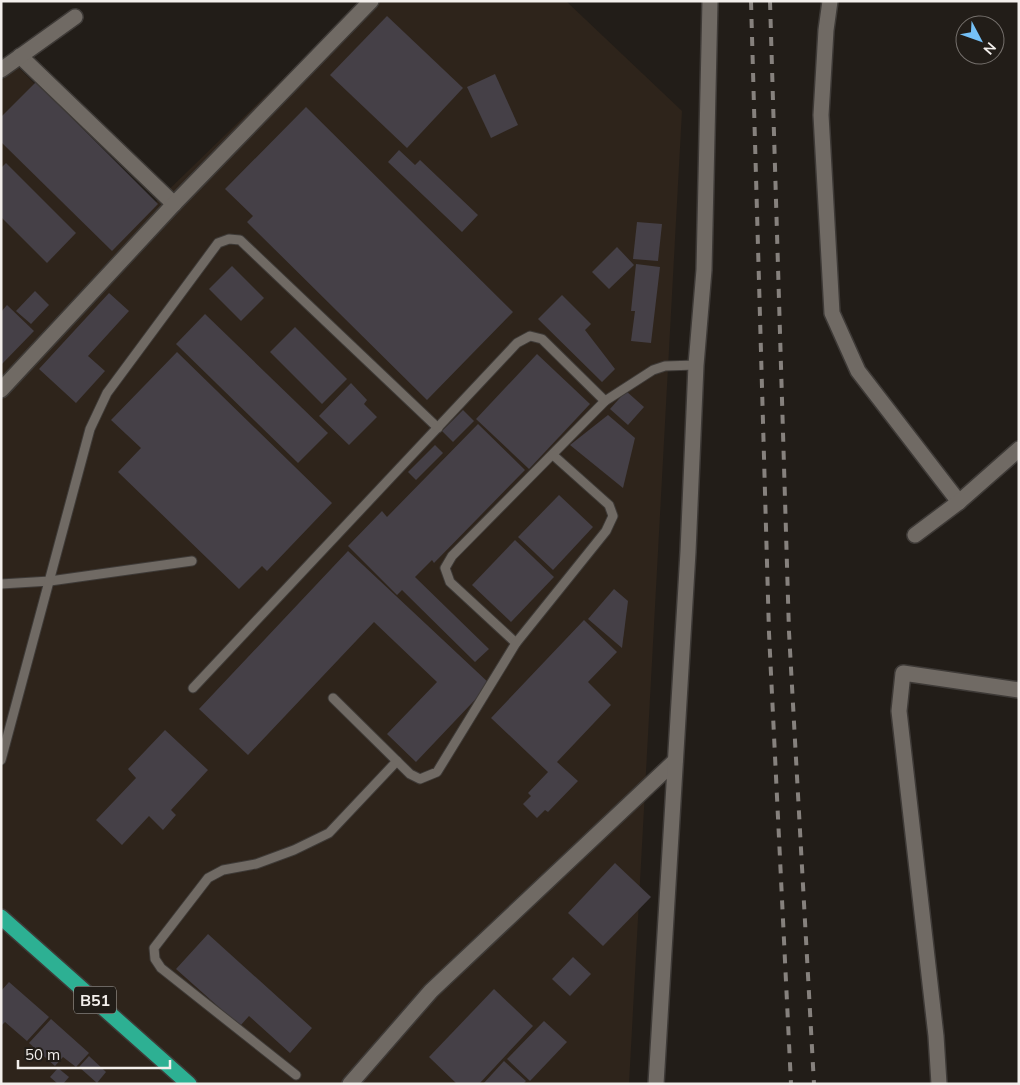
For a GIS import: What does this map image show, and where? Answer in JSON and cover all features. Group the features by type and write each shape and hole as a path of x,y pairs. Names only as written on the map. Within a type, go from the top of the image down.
{"highway":[{"name":"B51","path":"1,917 189,1084"}],"street":[{"path":"1,390 174,204 371,1"},
{"path":"656,1084 688,552 696,365 704,270 710,1"},
{"path":"830,1 826,30 821,116 832,313 858,371 959,502"},
{"path":"1,70 75,16"},
{"path":"20,56 174,204"},
{"path":"915,535 959,502 1019,449"},
{"path":"939,1084 936,1036 899,711 903,673 1019,690"},
{"path":"350,1084 431,992 675,761"}],"lane":[{"path":"1,760 90,429 107,393 218,243 229,239 240,240 438,428"},
{"path":"193,688 517,343 530,336 542,339 604,401"},
{"path":"516,643 450,582 444,568 452,556 604,401 653,370 666,366 696,365"},
{"path":"334,698 410,774 420,779 437,772 516,643 606,531 613,516 609,505 553,455"},
{"path":"1,584 50,581 192,561"},
{"path":"296,1075 161,968 154,960 154,948 208,878 223,870 256,864 294,850 329,832 397,761"}],"shaded area":[{"path":"363,1 566,1 682,111 629,1084 1,1084 1,81 18,67 154,204"}],"building":[{"path":"387,16 463,88 407,148 330,75"},
{"path":"495,74 518,125 491,138 467,87"},
{"path":"36,82 158,204 112,251 1,142 1,117"},
{"path":"306,107 513,312 427,400 247,222 253,216 225,189"},
{"path":"399,150 415,165 420,160 478,215 462,232 388,162"},
{"path":"6,163 76,233 47,263 1,217 1,168"},
{"path":"637,222 662,224 658,261 633,259"},
{"path":"617,247 634,265 609,289 592,272"},
{"path":"636,264 660,267 651,343 631,341 635,311 631,311"},
{"path":"232,266 264,298 241,321 209,289"},
{"path":"35,291 49,305 31,324 16,311"},
{"path":"109,293 129,311 88,356 105,371 76,403 39,369"},
{"path":"562,295 591,324 585,330 615,369 602,382 538,319"},
{"path":"7,305 34,331 1,365 1,312"},
{"path":"205,314 328,433 298,463 176,344"},
{"path":"295,327 347,379 322,404 270,352"},
{"path":"177,352 332,503 267,571 262,566 239,589 118,472 141,448 111,420"},
{"path":"537,354 590,404 529,469 476,419"},
{"path":"351,383 367,400 364,404 377,417 349,445 319,416"},
{"path":"626,391 644,407 628,425 610,409"},
{"path":"463,410 474,421 453,442 442,431"},
{"path":"608,415 635,438 623,488 570,445"},
{"path":"478,424 525,470 434,563 432,560 415,577 489,649 475,662 402,590 397,595 348,546 382,511 387,517"},
{"path":"435,445 443,453 416,480 408,472"},
{"path":"559,495 593,527 553,570 518,537"},
{"path":"515,540 554,577 511,622 472,585"},
{"path":"348,551 490,684 416,762 387,734 437,682 374,622 248,755 199,709"},
{"path":"614,589 628,601 622,648 588,619"},
{"path":"584,620 617,652 588,682 611,705 557,762 578,781 548,812 545,810 537,818 523,804 531,796 528,793 548,772 491,718"},
{"path":"165,730 208,770 171,810 176,815 163,830 149,816 122,845 96,820 136,778 128,769"},
{"path":"615,863 651,897 603,946 568,913"},
{"path":"208,934 312,1028 290,1053 249,1016 240,1026 176,969"},
{"path":"573,957 591,974 570,996 552,979"},
{"path":"9,982 49,1017 27,1041 5,1022 1,1026 1,991"},
{"path":"494,989 533,1026 479,1084 457,1084 429,1057"},
{"path":"51,1019 89,1053 76,1067 63,1057 55,1066 29,1043"},
{"path":"544,1021 567,1042 530,1081 507,1059"},
{"path":"89,1056 106,1072 97,1083 79,1067"},
{"path":"504,1061 526,1081 523,1084 483,1084"},
{"path":"58,1068 69,1077 63,1084 58,1084 50,1077"}],"railway":[{"path":"751,1 769,633 791,1084"},
{"path":"770,1 789,632 814,1084"}]}
